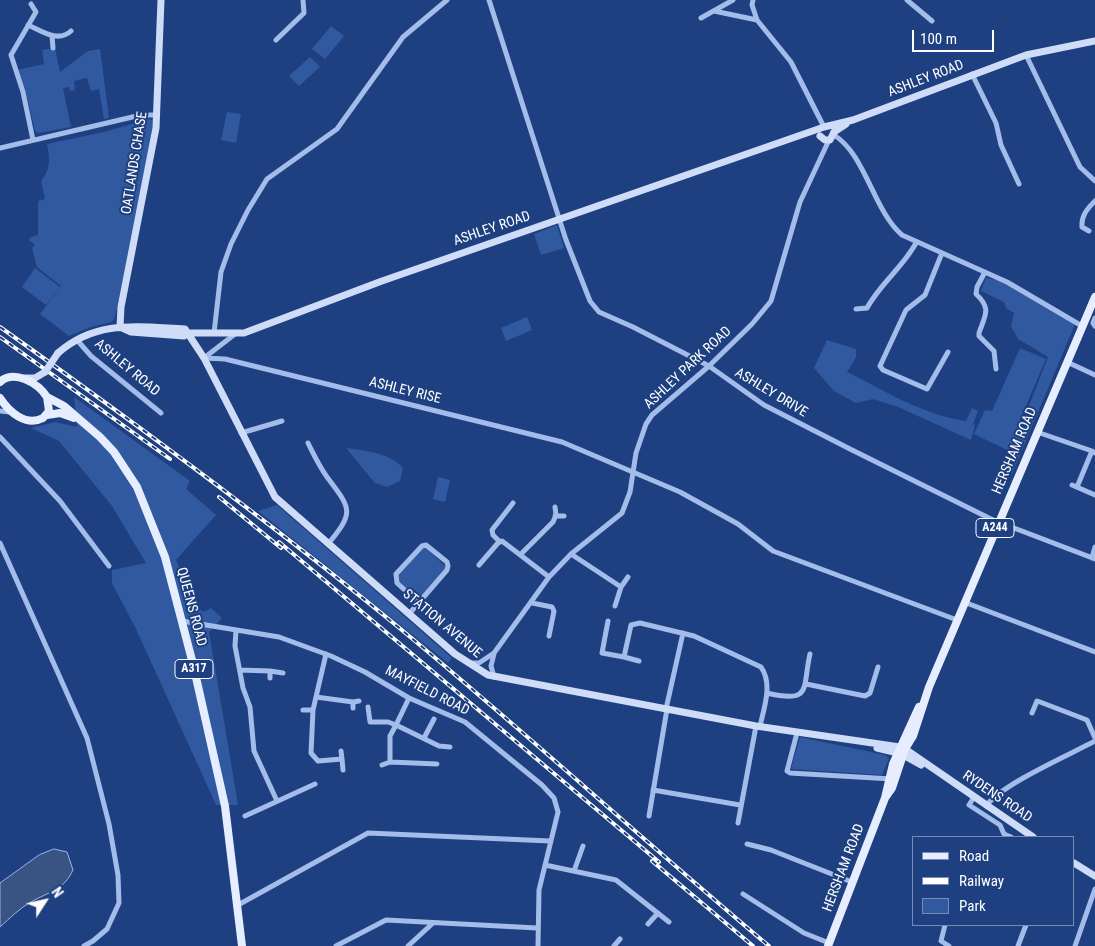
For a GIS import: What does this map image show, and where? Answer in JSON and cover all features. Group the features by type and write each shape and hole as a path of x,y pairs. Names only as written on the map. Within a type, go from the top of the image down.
{"main road":[{"name":"HERSHAM ROAD","path":"828,945 902,751 1095,296"},
{"path":"0,370 10,376 24,378"},
{"path":"0,382 10,376"},
{"name":"QUEENS ROAD","path":"24,378 64,406 78,420 105,441 124,465 137,487 165,556 225,806 242,946"},
{"path":"45,394 50,405 47,415"},
{"path":"0,398 12,413"},
{"name":"QUEENS ROAD","path":"12,413 31,421 60,412 78,420"}],"street":[{"name":"OATLANDS CHASE","path":"120,328 121,307 152,156 156,115 161,0"},
{"path":"276,40 304,13 303,0"},
{"path":"214,333 221,272 230,244 267,179 338,129 403,36 447,0"},
{"name":"ASHLEY DRIVE","path":"489,0 497,30 560,219 590,302 599,312 708,366 764,405 998,522 1093,558"},
{"path":"701,18 732,0"},
{"path":"753,0 752,5 757,20 791,62 827,134 842,143 849,150 890,222 902,235 916,243 985,272 1082,326"},
{"path":"907,0 932,21"},
{"path":"31,4 36,12 11,55 23,92 33,140"},
{"path":"714,11 757,20"},
{"path":"28,25 52,36 67,35 72,31"},
{"path":"52,36 52,48"},
{"name":"ASHLEY ROAD","path":"44,373 58,352 77,340 103,329 120,328 126,325 185,329 189,333 235,334 256,329 560,219 801,137 827,134 854,120 1026,55 1095,41"},
{"path":"1026,55 1080,167 1095,181"},
{"path":"972,74 996,123 1001,146 1019,184"},
{"path":"0,148 141,116 156,115"},
{"name":"ASHLEY PARK ROAD","path":"468,664 479,663 494,653 549,577 571,554 622,513 628,498 636,453 646,424 652,415 708,366 752,324 771,302 800,202 823,154 827,134"},
{"path":"1089,231 1082,227 1082,222 1086,209 1095,202"},
{"path":"856,309 867,308 878,290 910,255 916,243"},
{"path":"942,253 925,295 906,310 880,366 883,370 927,389 948,352"},
{"path":"985,272 977,287 976,294 984,301 986,310 978,333 994,351 996,369"},
{"path":"1094,325 1095,318"},
{"name":"STATION AVENUE","path":"189,333 204,358 275,497 468,664 494,677 902,751"},
{"path":"204,358 235,334"},
{"name":"ASHLEY ROAD","path":"77,340 91,356 161,413"},
{"name":"ASHLEY RISE","path":"204,358 235,362 562,442 680,492 738,524 774,551 957,620"},
{"path":"1067,362 1095,375"},
{"path":"24,378 35,378 44,373 45,394"},
{"path":"0,411 12,413"},
{"path":"241,432 282,421"},
{"path":"1037,432 1093,452 1074,486 1095,495"},
{"path":"0,438 60,501 109,566"},
{"path":"308,443 319,465 347,505 346,520 328,544"},
{"path":"513,503 492,530 492,535 521,554 549,577"},
{"path":"521,554 555,516 555,507"},
{"path":"555,516 564,516"},
{"path":"479,565 500,542"},
{"path":"0,543 87,738 109,824 118,875 119,903 107,929 84,946"},
{"path":"410,614 419,603 448,566 447,562 426,545 422,546 396,574 397,583 419,603"},
{"path":"1093,558 1095,547"},
{"path":"571,554 621,587"},
{"path":"614,606 621,587 628,577"},
{"path":"964,602 1095,652"},
{"path":"532,603 552,608 554,611 549,636"},
{"path":"608,620 602,653 639,661"},
{"name":"MAYFIELD ROAD","path":"182,621 280,637 326,654 365,672 409,698 472,726 542,785 554,798 558,807 556,824 550,841 539,890 538,946"},
{"path":"624,657 631,625 640,623 684,633 740,656 761,667 767,681 767,693 740,805 738,823"},
{"path":"236,630 235,646 250,707 254,751 277,801"},
{"path":"649,816 666,709 684,633"},
{"path":"494,653 492,666 494,677"},
{"path":"326,654 313,710 311,753 318,761 342,759"},
{"path":"767,693 794,698 806,684 810,654"},
{"path":"806,684 868,695 878,667"},
{"path":"240,670 283,673"},
{"path":"270,671 270,678"},
{"path":"316,697 353,702 359,701"},
{"path":"390,762 390,736 409,698"},
{"path":"986,806 996,795 1095,739 1087,720 1037,701 1032,713"},
{"path":"353,702 353,708"},
{"path":"368,707 370,722 388,722 439,746 450,747"},
{"path":"303,710 313,710"},
{"path":"424,738 434,719"},
{"path":"797,733 787,771 892,779"},
{"path":"341,751 343,770"},
{"name":"RYDENS ROAD","path":"902,751 946,778 1031,836"},
{"path":"382,765 390,762 437,764"},
{"path":"245,816 315,784"},
{"path":"653,790 740,805"},
{"path":"974,797 969,805 1000,825 1004,834 1009,836"},
{"path":"1012,836 1016,826"},
{"path":"238,905 368,834 550,841"},
{"path":"747,844 771,850 852,882"},
{"path":"574,871 584,846"},
{"path":"1075,864 1095,876"},
{"path":"545,865 610,878 622,883 669,922"},
{"path":"1075,946 1095,890"},
{"path":"744,894 804,933 828,945"},
{"path":"648,924 658,913"},
{"path":"336,946 386,920 537,928"},
{"path":"420,935 421,922"},
{"path":"408,946 434,923"},
{"path":"945,926 941,941 949,946"},
{"path":"1018,946 1026,926"},
{"path":"614,946 620,939"}],"green space":[{"path":"331,26 344,36 325,59 312,49"},
{"path":"55,48 60,72 88,51 100,49 109,118 104,119 99,89 91,91 87,78 74,81 75,90 70,91 69,87 63,88 71,127 39,133 35,131 26,93 17,70 44,64 42,50"},
{"path":"310,57 320,67 299,86 289,76"},
{"path":"227,112 241,114 236,143 221,140"},
{"path":"149,119 153,121 146,175 115,317 112,322 91,327 69,336 40,314 61,286 37,267 32,248 35,245 29,240 31,237 38,235 38,201 45,199 41,181 47,172 49,163 47,144 104,132"},
{"path":"557,225 564,248 541,255 534,234"},
{"path":"35,268 60,287 46,305 22,287"},
{"path":"986,278 1007,282 1076,322 1012,474 1007,472 1016,439 1009,451 974,434 985,410 992,411 1020,348 1046,359 1019,422 1022,424 1048,357 1018,339 1011,326 1014,313 1006,308 1004,302 981,291"},
{"path":"527,317 532,330 506,341 501,328"},
{"path":"827,340 856,349 856,357 847,372 919,408 966,421 972,408 978,411 973,424 975,425 971,440 898,407 873,399 856,403 834,391 814,368"},
{"path":"74,397 190,481 186,489 216,515 176,560 198,608 204,612 211,608 222,618 209,632 238,805 216,805 136,629 112,583 112,570 146,563 112,506 59,441 31,428 55,422 77,427"},
{"path":"346,448 369,451 391,459 403,468 400,481 387,487 375,483"},
{"path":"438,477 450,480 445,502 433,499"},
{"path":"277,505 452,658 448,663 258,511"},
{"path":"425,547 446,567 425,594 416,597 398,582 398,574"},
{"path":"800,737 885,755 889,758 882,775 791,769"}],"shaded area":[{"path":"54,849 67,852 73,870 69,877 55,890 23,907 0,927 0,883 39,855"}],"railway":[{"path":"0,327 201,473 349,587 491,705 769,946"},
{"path":"0,337 170,459"},
{"path":"219,497 281,548"},
{"path":"279,542 659,862"},
{"path":"652,861 753,946"}]}
